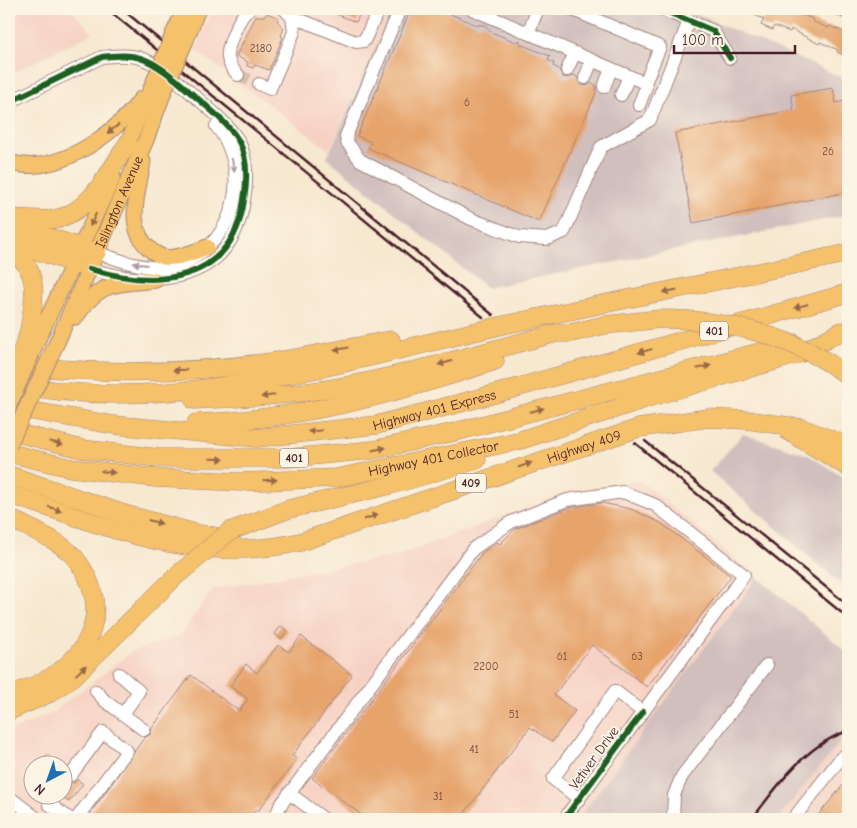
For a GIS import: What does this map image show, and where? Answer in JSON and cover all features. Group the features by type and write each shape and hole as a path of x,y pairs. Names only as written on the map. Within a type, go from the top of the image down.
{"highway":[{"path":"9,218 52,219 76,211 91,196 128,143"},
{"path":"9,225 83,254 90,269"},
{"path":"9,241 83,254"},
{"path":"9,249 26,264 32,280 35,297 33,336 9,387"},
{"path":"91,394 203,389 274,378 492,328 848,253"},
{"name":"Highway 401 Express","path":"9,406 114,425 257,438 376,425 491,395 848,293"},
{"path":"114,425 224,422 305,412 421,385 560,339 571,333 605,325 660,319 721,322 749,329 816,356 848,376"},
{"path":"9,364 91,372 199,370 272,362 472,325 492,328"},
{"name":"Highway 401 Express","path":"9,431 82,449 159,458 289,458 373,450 455,432 845,330"},
{"name":"Highway 401 Collector","path":"9,454 71,468 156,478 240,482 336,478 518,441 651,397 800,354 845,330"},
{"path":"9,383 91,394 172,401 252,398 349,385 440,364 557,332 571,333"},
{"name":"Highway 409","path":"325,532 639,428 708,418 779,424 809,430 848,446"},
{"path":"779,424 797,438 824,451 848,467"},
{"path":"9,711 50,693 73,677 176,576 223,536 290,509 391,485 482,458 518,441"},
{"path":"9,475 124,514 225,539 256,540 325,532"},
{"path":"9,494 109,528 157,542 187,547 241,550 275,547 300,542 325,532"},
{"path":"9,518 47,537 63,548 79,563 95,599 96,614 92,632 82,650 70,662 41,684 9,694"}],"main road":[{"name":"Islington Avenue","path":"9,406 33,336 83,254 146,140 167,82 180,36 185,9"},
{"name":"Islington Avenue","path":"180,36 198,9"},
{"name":"Islington Avenue","path":"83,254 128,143 167,82"},
{"path":"9,162 18,166 42,165 86,149 117,127 136,107 167,82"},
{"path":"146,140 134,210 138,234 148,248 160,257 173,258 207,248"},
{"path":"9,445 90,269"},
{"path":"58,340 68,329 86,301 101,289 110,285 156,280"}],"street":[{"path":"238,74 232,69 227,57 239,20 250,9"},
{"path":"283,11 356,42 364,41 379,9"},
{"path":"400,9 346,136 347,142 360,160 471,219 519,237 547,239 564,232 601,148 650,120 689,21"},
{"path":"472,9 645,83"},
{"path":"528,33 538,9"},
{"path":"571,9 676,52"},
{"path":"661,9 713,31 730,58"},
{"path":"838,9 848,13"},
{"path":"259,84 270,89 294,32 283,11"},
{"path":"639,105 646,88 645,83 660,47"},
{"path":"568,70 575,53"},
{"path":"9,101 102,56 119,55 140,58 224,135 231,154 236,179 230,216 217,239 207,248 170,266 121,261 83,254"},
{"path":"586,78 592,60"},
{"path":"604,87 611,68"},
{"path":"621,95 629,76"},
{"path":"90,269 156,280 188,275 201,268 224,249 239,223 246,174 239,142 222,121 167,82"},
{"name":"Vetiver Drive","path":"289,793 473,549 511,522 567,500 623,492 655,505 744,575 564,819"},
{"path":"673,819 674,794 682,776 767,665"},
{"path":"119,674 138,691 123,714"},
{"path":"96,690 105,701 144,730"},
{"path":"580,799 554,779 615,691 643,712"},
{"path":"72,774 103,732 127,750 76,819"},
{"path":"792,819 841,758 848,753"},
{"path":"275,819 280,806 289,793 324,819"},
{"path":"9,797 38,819"},
{"path":"52,806 70,819"}],"shaded area":[{"path":"9,9 71,9 93,33 9,75"},
{"path":"212,9 392,9 329,150 195,50"},
{"path":"392,9 686,9 848,80 848,215 487,288 327,158"},
{"path":"743,434 808,455 848,480 848,590 710,471"},
{"path":"641,481 757,577 578,819 9,819 9,731 52,713 133,651 180,636 213,589 396,556 573,491"},
{"path":"757,577 848,653 848,737 843,739 777,819 578,819"},
{"path":"848,737 848,819 777,819 843,739"}],"building":[{"path":"324,9 362,9 356,22"},
{"path":"411,9 450,11 450,14 477,25 485,25 491,32 516,42 520,40 520,44 550,56 548,60 554,63 553,66 559,69 563,77 568,78 573,75 577,77 582,85 587,86 591,83 596,85 596,93 539,222 368,148 371,142 357,136"},
{"path":"740,9 780,9 785,11 787,9 813,19 812,21 828,28 829,26 842,31 848,36 848,57 837,52 838,50 820,42 819,44 791,29 790,32 774,26 772,30 761,25 764,19"},
{"path":"267,13 279,18 277,21 284,28 281,36 283,37 269,70 255,65 253,68 247,66 248,62 236,56 256,16 265,16"},
{"path":"833,88 836,103 848,100 848,192 693,223 675,133 794,110 791,95"},
{"path":"602,503 631,509 661,523 731,576 647,687 592,645 554,695 575,711 552,742 530,727 460,819 367,819 312,778 483,552 497,542 500,544 515,529 569,508"},
{"path":"281,626 288,631 281,639 275,634"},
{"path":"301,636 352,675 292,756 297,759 258,811 256,809 249,819 96,819 90,814 144,738 151,734 152,728 191,675 239,711 248,699 230,686 246,664 257,673 278,645 289,652"},
{"path":"848,779 848,819 815,819"},
{"path":"78,780 83,784 72,798 72,783"}],"tunnel":[{"path":"238,75 259,84"}],"railway":[{"path":"107,9 483,317"},
{"path":"122,9 493,315"},
{"path":"645,441 848,605"},
{"path":"635,443 848,618"},
{"path":"752,819 782,780 806,756 833,737 848,731"}],"cycle path":[{"path":"661,9 713,31 730,58"},
{"path":"9,102 102,57 131,56 146,60 166,72 222,120 238,140 245,162 246,185 244,200 237,228 224,249 208,264 188,274 165,278 115,275 90,269"},
{"path":"564,819 643,712"}]}
